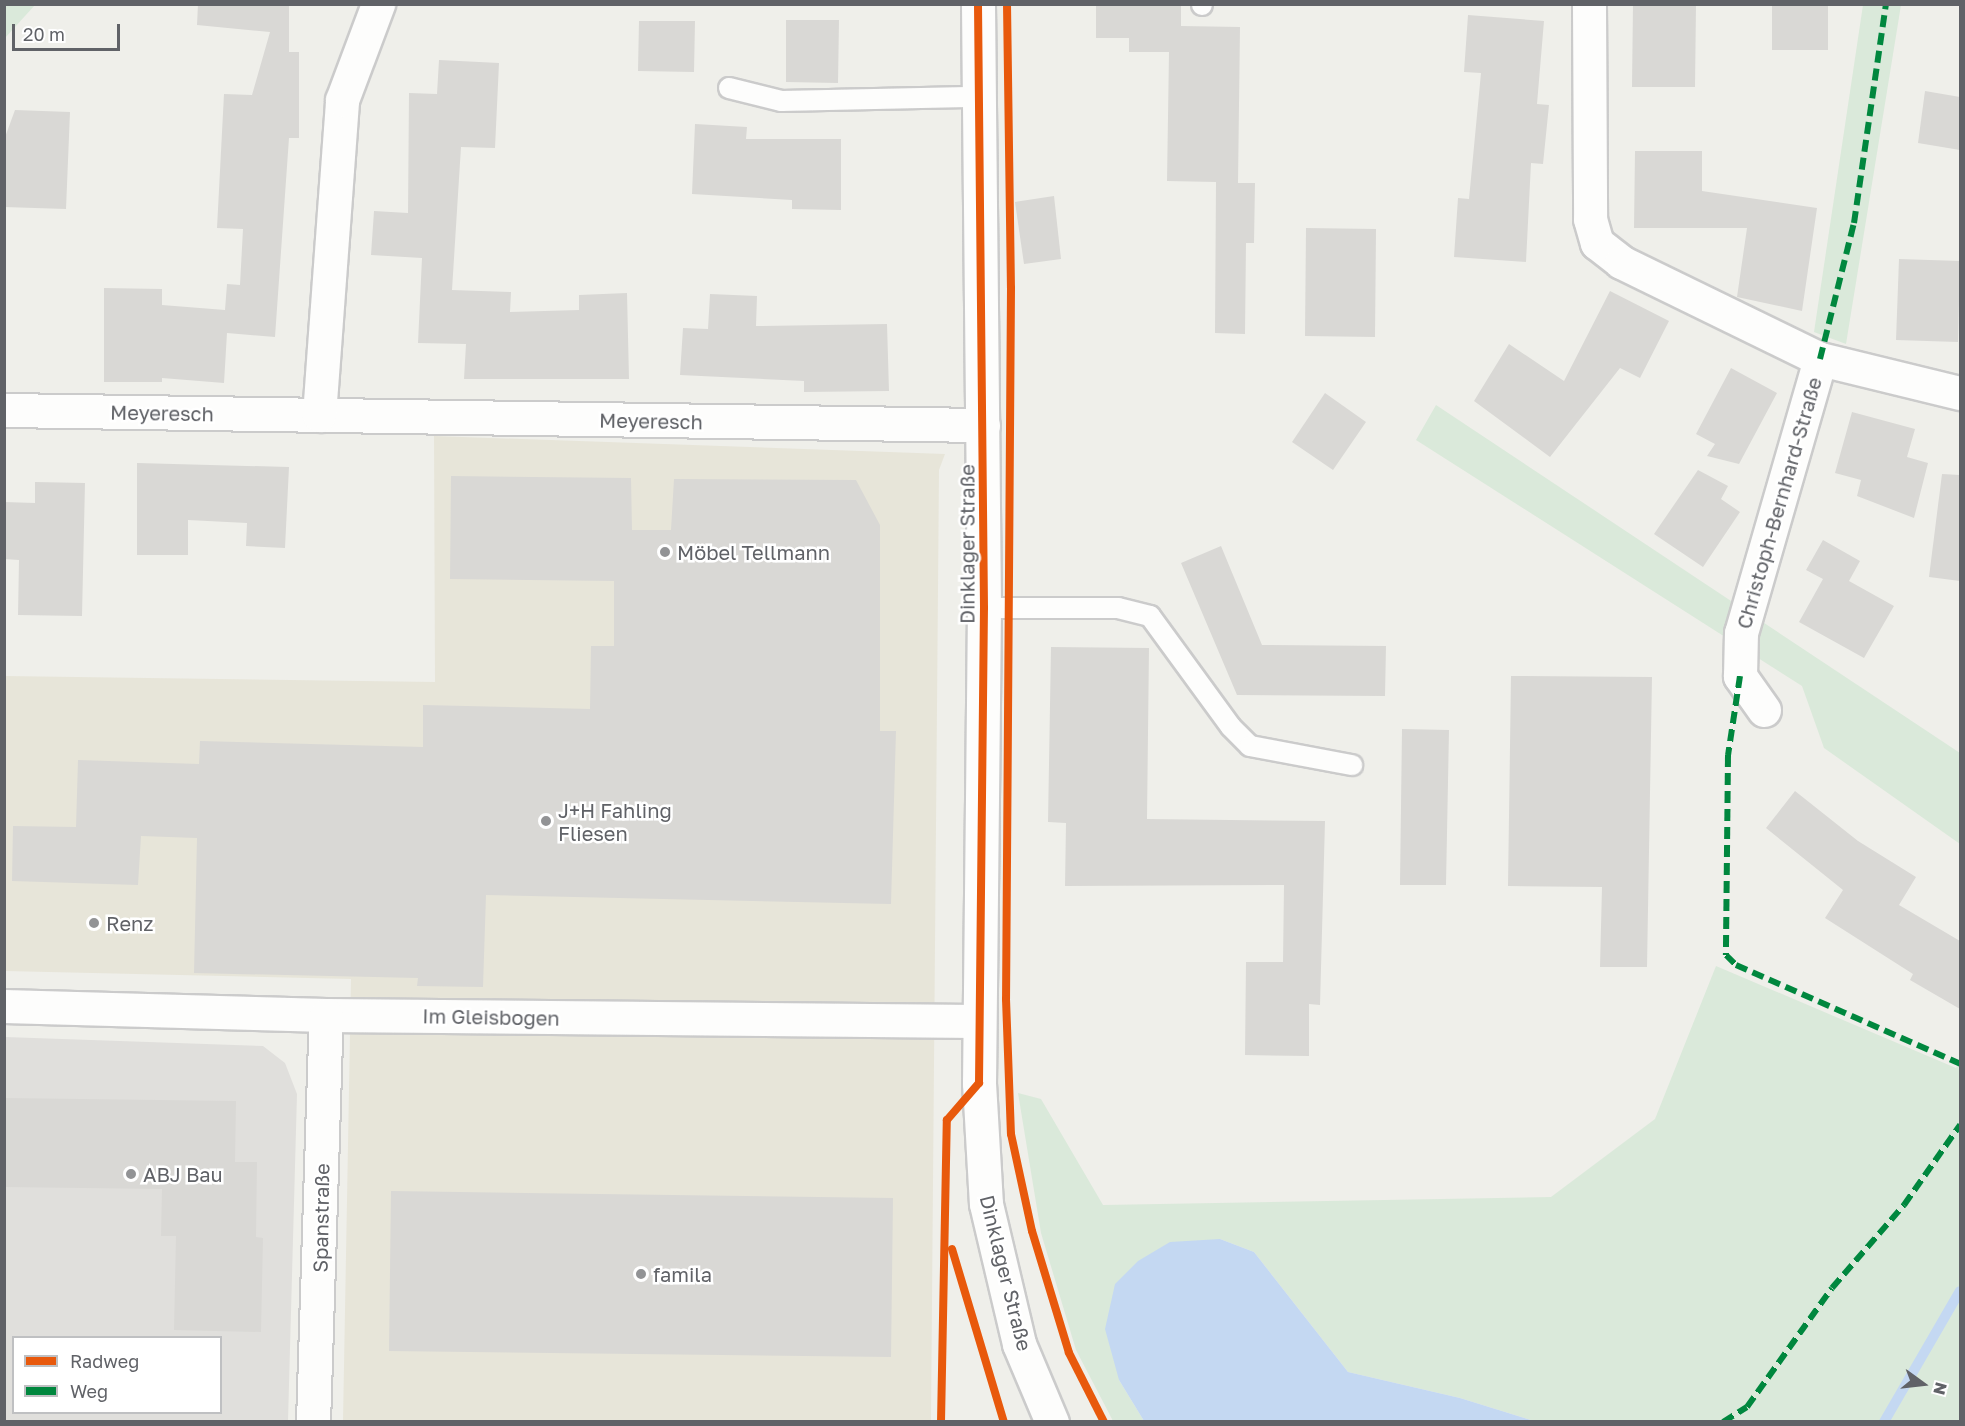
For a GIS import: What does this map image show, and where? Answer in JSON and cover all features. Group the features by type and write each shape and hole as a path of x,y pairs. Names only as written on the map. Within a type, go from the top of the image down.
{"street":[{"path":"319,415 342,100 378,4"},
{"name":"Dinklager Straße","path":"978,4 984,608 977,1021 986,1204 1019,1344 1052,1422"},
{"name":"Christoph-Bernhard-Straße","path":"1589,4 1590,219 1597,243 1621,262 1820,359 1960,393"},
{"name":"Christoph-Bernhard-Straße","path":"1764,710 1740,676 1741,633 1820,359"},
{"name":"Meyeresch","path":"4,410 983,425"},
{"name":"Im Gleisbogen","path":"4,1006 326,1015 977,1021"},
{"name":"Spanstraße","path":"313,1422 326,1015"}],"lane":[{"path":"729,88 781,101 980,97"},
{"path":"984,608 1118,608 1150,616 1231,727 1250,746 1352,765"}],"shaded area":[{"path":"434,436 945,454 939,470 931,1421 343,1421 351,979 5,971 5,676 435,682"},
{"path":"5,1037 263,1046 285,1063 297,1094 288,1421 5,1422"}],"green space":[{"path":"4,5 35,5 5,38"},
{"path":"1863,5 1901,5 1846,344 1814,332"},
{"path":"1436,405 1960,753 1960,844 1824,748 1802,686 1416,440"},
{"path":"1716,966 1956,1068 1960,1062 1960,1421 1534,1421 1460,1398 1348,1372 1254,1252 1220,1239 1119,1380 1144,1421 1113,1421 1076,1350 1041,1233 1018,1093 1041,1099 1103,1205 1551,1197 1655,1119"}],"water":[{"path":"1220,1239 1254,1252 1348,1372 1460,1398 1534,1421 1144,1421 1119,1380 1105,1329 1115,1284 1138,1261 1170,1242"}],"building":[{"path":"198,4 289,4 289,52 299,52 299,138 289,138 275,337 227,333 224,383 162,378 162,382 104,382 104,288 162,289 162,305 225,310 227,284 240,285 243,229 217,228 224,94 252,95 270,32 197,25"},
{"path":"1096,4 1181,4 1181,26 1240,27 1238,183 1255,183 1254,243 1246,243 1245,334 1215,333 1216,182 1167,181 1169,52 1129,52 1129,38 1096,38"},
{"path":"1633,4 1696,4 1695,87 1632,87"},
{"path":"1772,4 1828,4 1828,50 1772,50"},
{"path":"1468,15 1544,21 1537,104 1549,105 1543,164 1531,163 1526,262 1454,257 1458,198 1469,199 1481,73 1464,72"},
{"path":"786,20 839,20 838,83 786,82"},
{"path":"639,21 695,21 694,72 638,71"},
{"path":"439,60 499,63 495,148 461,147 452,290 511,292 510,312 579,310 579,295 627,293 629,379 464,379 466,344 418,343 422,258 371,255 374,211 408,213 409,93 437,94"},
{"path":"1925,91 1960,97 1960,150 1918,143"},
{"path":"15,110 70,112 66,209 4,207 4,140"},
{"path":"695,124 747,127 746,139 841,139 841,210 792,209 792,200 692,194"},
{"path":"1635,151 1702,151 1702,191 1817,208 1802,311 1737,297 1747,228 1634,228"},
{"path":"1054,196 1061,259 1024,264 1015,202"},
{"path":"1306,228 1376,229 1375,337 1305,336"},
{"path":"1899,259 1960,261 1958,342 1896,340"},
{"path":"1610,291 1669,321 1640,378 1620,368 1550,457 1474,401 1509,344 1564,381"},
{"path":"710,294 757,296 756,326 887,324 889,391 804,392 804,381 680,375 683,328 708,329"},
{"path":"1731,368 1777,393 1739,464 1707,456 1715,444 1696,434"},
{"path":"1325,393 1366,422 1333,470 1292,442"},
{"path":"1852,412 1915,429 1907,457 1928,463 1914,518 1857,496 1861,480 1835,473"},
{"path":"137,463 289,467 285,548 246,546 247,523 188,520 188,555 137,555"},
{"path":"1698,470 1728,486 1721,499 1740,512 1703,567 1654,534"},
{"path":"1942,474 1960,475 1960,581 1929,577"},
{"path":"451,476 631,478 632,530 671,530 674,479 856,480 880,525 880,731 896,731 891,904 486,895 483,987 417,986 418,978 194,973 197,838 141,836 138,885 12,881 13,826 76,827 78,760 199,764 200,741 423,747 423,705 590,709 591,646 614,646 614,581 450,579"},
{"path":"35,482 85,483 82,616 18,615 19,560 4,559 4,502 35,503"},
{"path":"1823,540 1860,561 1849,581 1894,606 1864,658 1799,622 1823,579 1806,570"},
{"path":"1221,546 1262,645 1386,646 1385,696 1237,695 1181,563"},
{"path":"1051,647 1149,648 1147,819 1325,821 1320,1005 1309,1004 1309,1056 1245,1055 1246,962 1283,962 1284,885 1065,886 1066,823 1048,822"},
{"path":"1511,676 1652,677 1647,967 1600,967 1602,887 1508,886"},
{"path":"1402,729 1449,730 1446,885 1400,885"},
{"path":"1795,791 1858,841 1916,877 1899,905 1960,941 1960,1009 1910,980 1913,974 1825,918 1843,890 1766,828"},
{"name":"ABJ Bau","path":"4,1098 236,1101 235,1162 257,1162 256,1237 263,1238 261,1332 174,1330 176,1236 161,1236 162,1189 4,1187"},
{"name":"famila","path":"391,1191 893,1198 891,1357 389,1351"}],"waterway":[{"path":"1884,1422 1960,1291"}],"marked path":[{"path":"1820,359 1854,223 1886,4"},
{"path":"1740,676 1728,755 1726,955 1736,965 1960,1064"},
{"path":"1723,1422 1747,1407 1832,1288 1904,1205 1960,1125"}],"cycle path":[{"path":"941,1422 947,1120 979,1083 984,608 978,4"},
{"path":"1007,4 1011,288 1006,999 1011,1134 1032,1231 1069,1353 1104,1422"},
{"path":"952,1249 1004,1422"}],"place":[{"name":"Möbel Tellmann","path":"665,552"},
{"name":"J+H Fahling Fliesen","path":"546,821"},
{"name":"Renz","path":"94,923"},
{"name":"ABJ Bau","path":"131,1174"},
{"name":"famila","path":"641,1274"}]}
